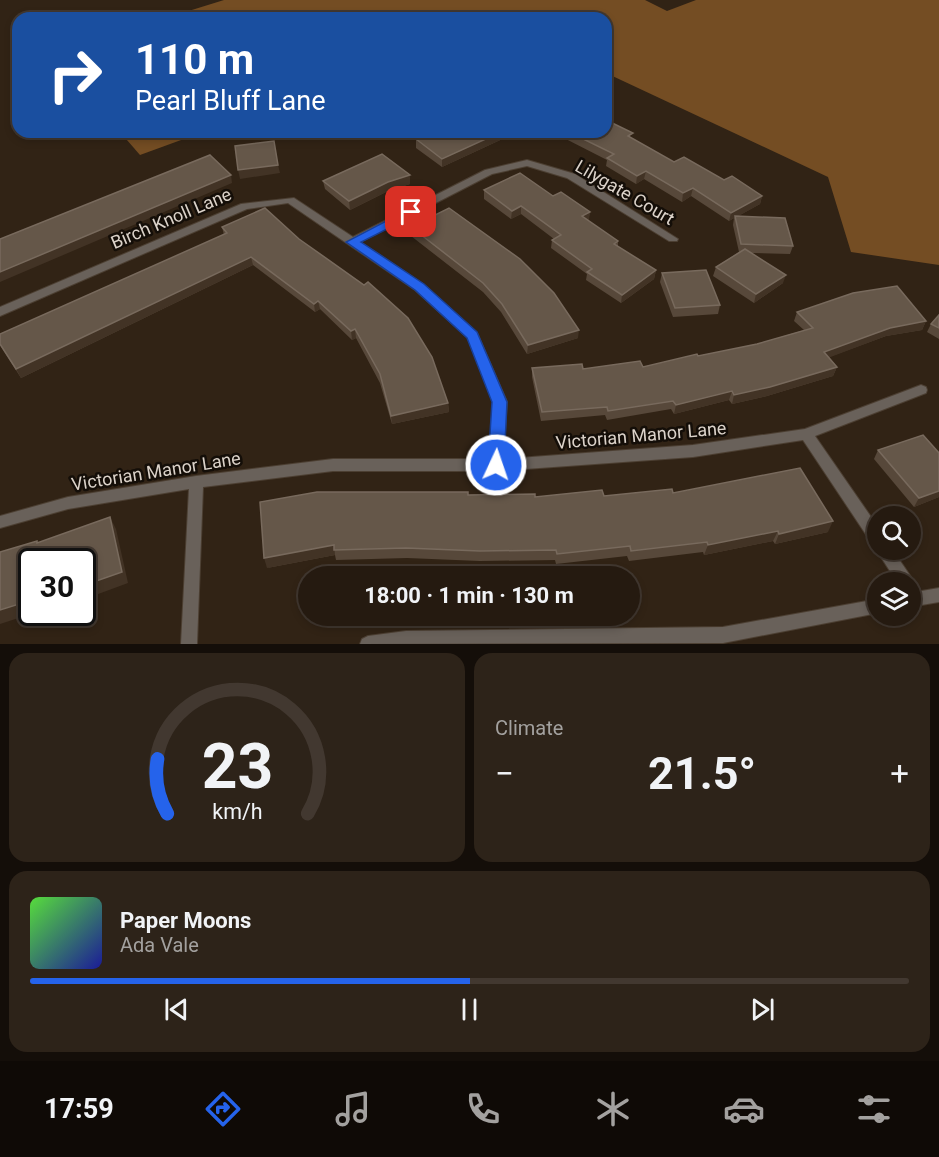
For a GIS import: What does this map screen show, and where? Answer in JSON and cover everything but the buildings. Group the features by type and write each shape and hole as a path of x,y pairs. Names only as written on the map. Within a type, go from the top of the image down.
{"street":[{"name":"Lilygate Court","path":"352,242 489,172 527,163 571,177 673,239"},
{"name":"Birch Knoll Lane","path":"0,312 245,206 290,200 419,287 472,336 500,402 496,465"},
{"name":"Victorian Manor Lane","path":"0,522 68,503 196,482 333,465 496,465 693,451 806,434 921,390"},
{"path":"806,434 867,524"},
{"path":"189,644 196,482"},
{"path":"921,596 939,595"},
{"path":"368,644 406,639 725,640 867,608"}],"shaded area":[{"path":"224,0 645,0 667,11 696,0 939,0 939,265 851,252 828,177 612,76 612,12 185,12"},
{"path":"125,138 187,138 140,155"}],"route":[{"path":"411,212 352,242 419,287 472,336 500,402 496,465"}]}
